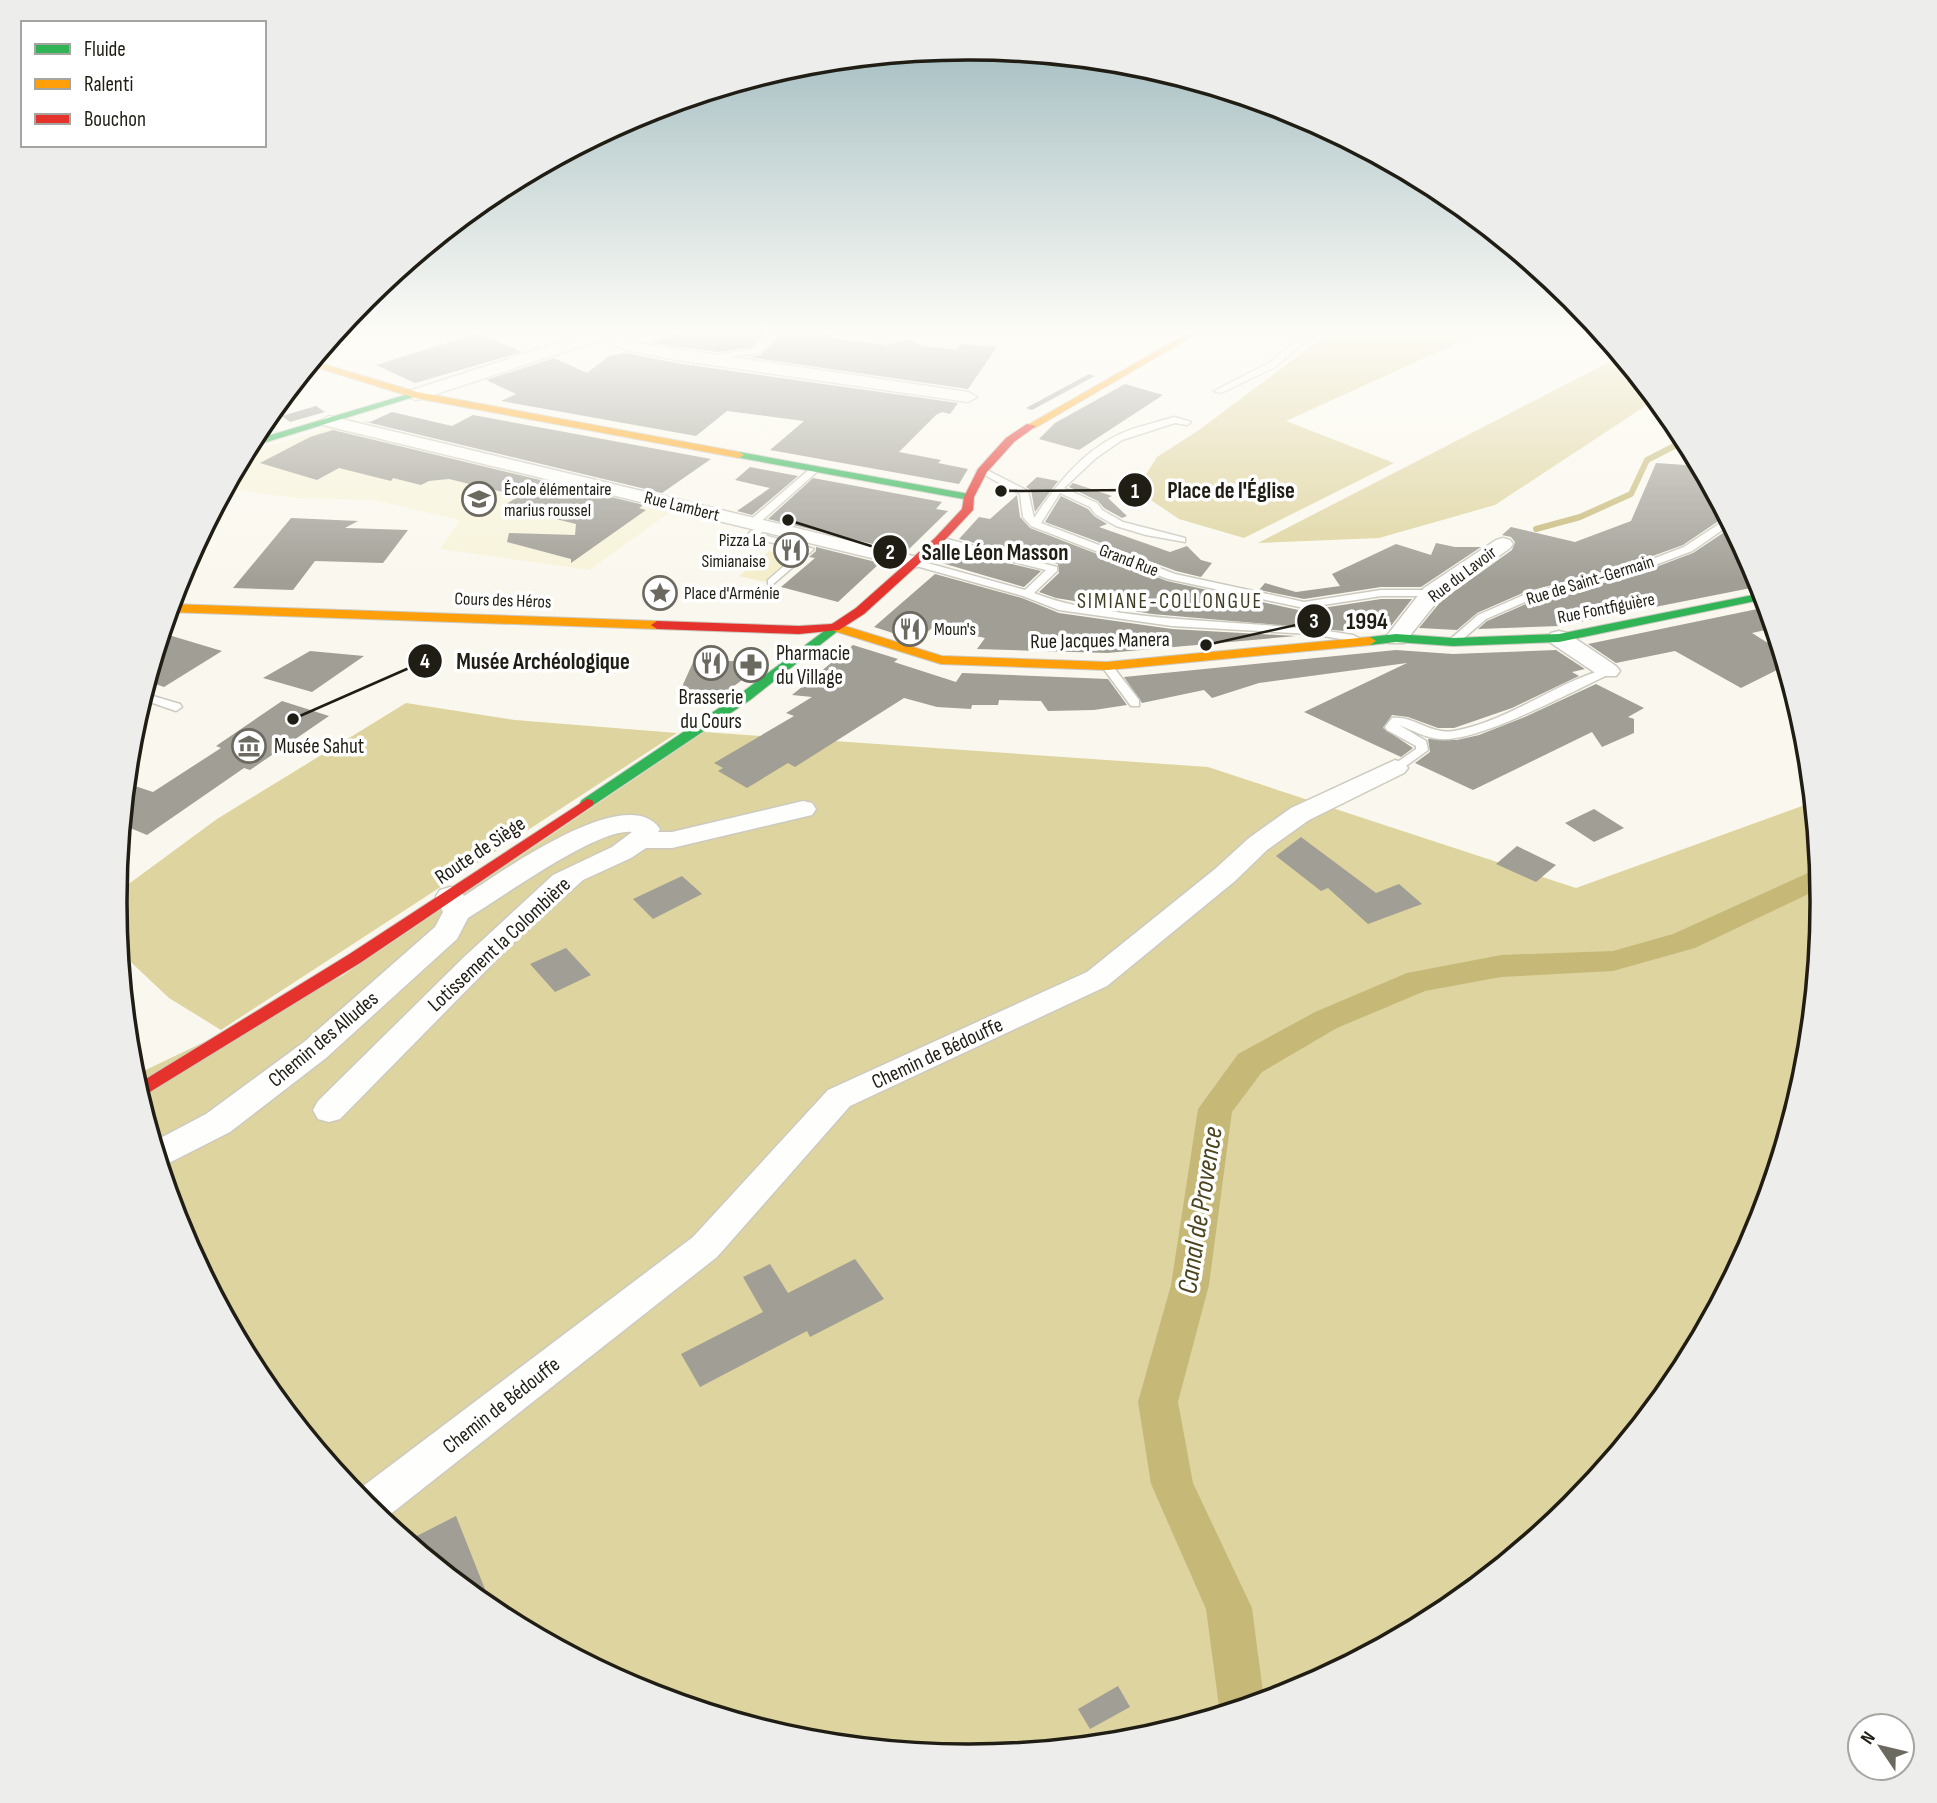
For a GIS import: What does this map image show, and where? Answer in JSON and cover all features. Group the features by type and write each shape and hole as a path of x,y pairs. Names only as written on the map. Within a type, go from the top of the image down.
{"main road":[{"path":"264,441 352,414"},
{"path":"517,414 969,497"},
{"name":"Route de Siège","path":"148,1086 354,959 453,904 799,658 835,627 860,611 939,540 967,510 969,497 982,471 1010,440 1048,414"},
{"name":"Rue Fontfiguière","path":"1454,642 1559,638 1753,598"},
{"name":"Cours des Héros","path":"180,608 799,630 835,627"},
{"name":"Rue Jacques Manera","path":"835,627 941,660 1107,666 1396,638 1454,642"}],"street":[{"name":"Rue Lambert","path":"330,421 913,562"},
{"name":"Rue du Lavoir","path":"1396,638 1432,593 1503,544"},
{"path":"1559,638 1608,671"},
{"name":"Chemin de Bédouffe","path":"376,1500 705,1247 839,1098 1097,979 1225,875 1258,844 1310,809 1395,768"},
{"path":"642,840 673,840 803,810"},
{"name":"Lotissement la Colombière","path":"329,1110 513,925 560,884 594,862 626,850 642,840 647,829 635,823 615,823 593,831 453,904"},
{"name":"Chemin des Alludes","path":"165,1151 218,1123 315,1050 447,932 453,904"}],"lane":[{"path":"982,471 1025,492 1028,517 1035,524 1058,489 1093,456 1118,438 1174,420 1187,422"},
{"path":"772,582 809,549 753,535 759,524 814,470"},
{"path":"1058,489 1094,505 1097,512 1109,520 1181,540"},
{"name":"Grand Rue","path":"1035,524 1172,577 1304,605 1381,593 1432,593"},
{"name":"Rue de Saint-Germain","path":"1454,642 1482,617 1530,596 1630,570 1688,549 1722,526"},
{"path":"939,540 1053,569 1027,594"},
{"path":"913,562 1027,594 1059,607 1172,623 1311,631 1368,640"},
{"path":"1304,605 1311,631"},
{"path":"1107,666 1135,703"},
{"name":"Chemin de Bédouffe","path":"1395,768 1422,750 1422,744 1417,739 1391,727 1396,721 1435,735 1446,736 1501,718 1608,671"},
{"path":"152,698 176,707"}],"shaded area":[{"path":"1220,414 1301,414 1286,421 1394,463 1244,538 1179,519 1136,490 1157,457"},
{"path":"1508,414 1633,414 1495,505 1379,538 1258,543"},
{"name":"École élémentaire marius roussel","path":"329,428 672,511 589,570 440,549 460,520 374,500 295,498 238,490 235,487 259,449"},
{"path":"769,551 795,556 765,582 739,576"},
{"path":"406,703 515,720 677,733 221,1030 169,998 128,960 126,902 127,885 217,819"},
{"path":"704,732 1208,767 1576,888 1804,805 1809,846 1809,957 1803,1011 1782,1119 1766,1172 1724,1274 1698,1322 1637,1414 1602,1457 1524,1535 1481,1570 1390,1631 1341,1657 1239,1699 1186,1715 1133,1727 1024,1742 913,1742 804,1727 698,1699 646,1679 547,1631 456,1570 413,1535 335,1457 268,1369 213,1274 171,1172 144,1071 342,976"}],"building":[{"path":"288,414 318,414 290,422 282,416"},
{"path":"387,414 401,414 452,426 473,415 711,459 662,493 362,421 370,422"},
{"path":"574,414 723,414 696,436"},
{"path":"751,414 938,414 899,452 941,460 938,463 968,469 959,484 770,450 804,421"},
{"path":"1071,414 1134,414 1079,450 1039,439 1055,423"},
{"path":"333,430 644,505 639,508 646,510 571,563 571,559 507,542 509,533 575,535 576,524 503,506 519,496 449,479 429,481 421,485 393,478 391,481 339,468 317,480 260,463 310,437"},
{"path":"1656,463 1688,465 1719,520 1683,545 1625,566 1525,592 1477,613 1457,630 1419,628 1442,600 1512,550 1515,542 1511,537 1502,535 1511,527 1575,542 1631,521"},
{"path":"750,467 798,476 752,515 737,511 770,488 735,480"},
{"path":"1037,477 1058,481 1035,512 1031,490 1026,487"},
{"path":"813,478 942,502 936,509 948,511 906,552 768,519"},
{"path":"1073,483 1112,496 1108,498 1127,516 1122,518 1104,508 1098,501 1069,487"},
{"path":"1017,495 1020,517 1030,528 1167,581 1303,611 1381,599 1412,599 1390,627 1345,631 1152,614 1056,598 1039,592 1059,573 1058,564 959,539 979,517 990,519"},
{"path":"1061,496 1088,509 1107,524 1099,527 1170,552 1187,546 1201,560 1212,563 1201,577 1176,571 1045,522"},
{"path":"291,518 358,521 345,528 408,530 383,563 315,561 293,590 233,588"},
{"path":"1725,532 1750,588 1559,626 1478,629 1487,621 1535,600 1635,575 1693,553"},
{"path":"1436,543 1455,547 1481,547 1421,587 1381,587 1304,599 1259,590 1265,583 1296,592 1340,586 1332,574 1396,544 1431,555"},
{"path":"816,547 880,563 838,602 781,587 815,558 809,557 816,551"},
{"path":"950,549 1041,571 1024,587 935,561"},
{"path":"935,574 1022,598 1059,613 1172,629 1296,636 1107,653 977,649 985,638 933,627 918,641 874,627"},
{"path":"1758,609 1766,630 1752,633 1770,644 1778,670 1741,688 1675,651 1616,663 1588,644"},
{"path":"170,635 222,651 164,687 155,684"},
{"path":"853,645 898,659 894,662 956,682 962,673 1108,679 1127,705 1094,710 1048,711 1041,701 999,700 998,705 972,705 971,709 937,707 904,698 795,767 788,763 747,788 718,771 723,768 714,763 794,716 786,713 812,697 792,695"},
{"path":"1396,650 1453,654 1556,650 1585,669 1572,672 1579,676 1512,708 1454,728 1438,728 1408,717 1392,715 1383,728 1413,748 1401,757 1304,712 1407,663 1259,683 1212,698 1204,690 1142,703 1124,677"},
{"path":"310,651 364,656 312,692 263,678"},
{"path":"694,660 767,662 727,691 681,689"},
{"path":"1596,684 1644,708 1628,717 1634,719 1634,733 1602,747 1592,732 1473,790 1415,763 1430,752 1428,739 1457,740 1479,735"},
{"path":"282,701 329,716 250,770 244,768 147,835 130,828 135,786 153,792 221,748 216,746"},
{"path":"1594,809 1624,828 1594,842 1565,823"},
{"path":"1301,837 1376,893 1399,884 1422,904 1368,924 1328,888 1321,891 1276,856"},
{"path":"1517,846 1556,865 1536,882 1496,864"},
{"path":"682,876 702,894 653,919 633,899"},
{"path":"566,948 591,975 555,992 530,964"},
{"path":"855,1259 884,1299 810,1337 807,1331 700,1387 681,1354 763,1312 743,1277 770,1264 788,1293"},
{"path":"456,1516 486,1591 456,1570 415,1537"},
{"path":"1118,1686 1130,1707 1090,1729 1078,1709"}],"waterway":[{"path":"1536,529 1580,517 1631,494 1647,460 1676,445"},
{"name":"Canal de Provence","path":"1240,1699 1229,1608 1172,1484 1158,1402 1190,1285 1215,1109 1250,1063 1326,1020 1418,981 1501,966 1613,961 1684,941 1810,882"}],"traffic: fast":[{"path":"264,441 351,414"},
{"path":"739,455 969,497"},
{"path":"1370,641 1396,638 1453,642 1559,638 1753,598"},
{"path":"587,803 745,697 835,627"}],"traffic: slow":[{"path":"518,414 739,455"},
{"path":"1031,426 1052,414"},
{"path":"180,608 657,625"},
{"path":"835,627 941,660 1107,666 1370,641"}],"traffic: jam":[{"path":"657,625 799,630 835,627 860,611 939,540 967,510 969,497 982,471 1010,440 1031,426"},
{"path":"148,1086 354,959 587,803"}],"place":[{"name":"Place de l'Église","path":"1001,491"},
{"name":"École élémentaire marius roussel","path":"479,499"},
{"name":"Salle Léon Masson","path":"788,520"},
{"name":"Pizza La Simianaise","path":"791,550"},
{"name":"Place d'Arménie","path":"660,593"},
{"name":"Moun's","path":"910,629"},
{"name":"1994","path":"1206,645"},
{"name":"Brasserie du Cours","path":"711,663"},
{"name":"Pharmacie du Village","path":"751,665"},
{"name":"Musée Archéologique","path":"293,719"},
{"name":"Musée Sahut","path":"249,746"}],"district":[{"name":"SIMIANE-COLLONGUE","path":"1170,601"}]}
